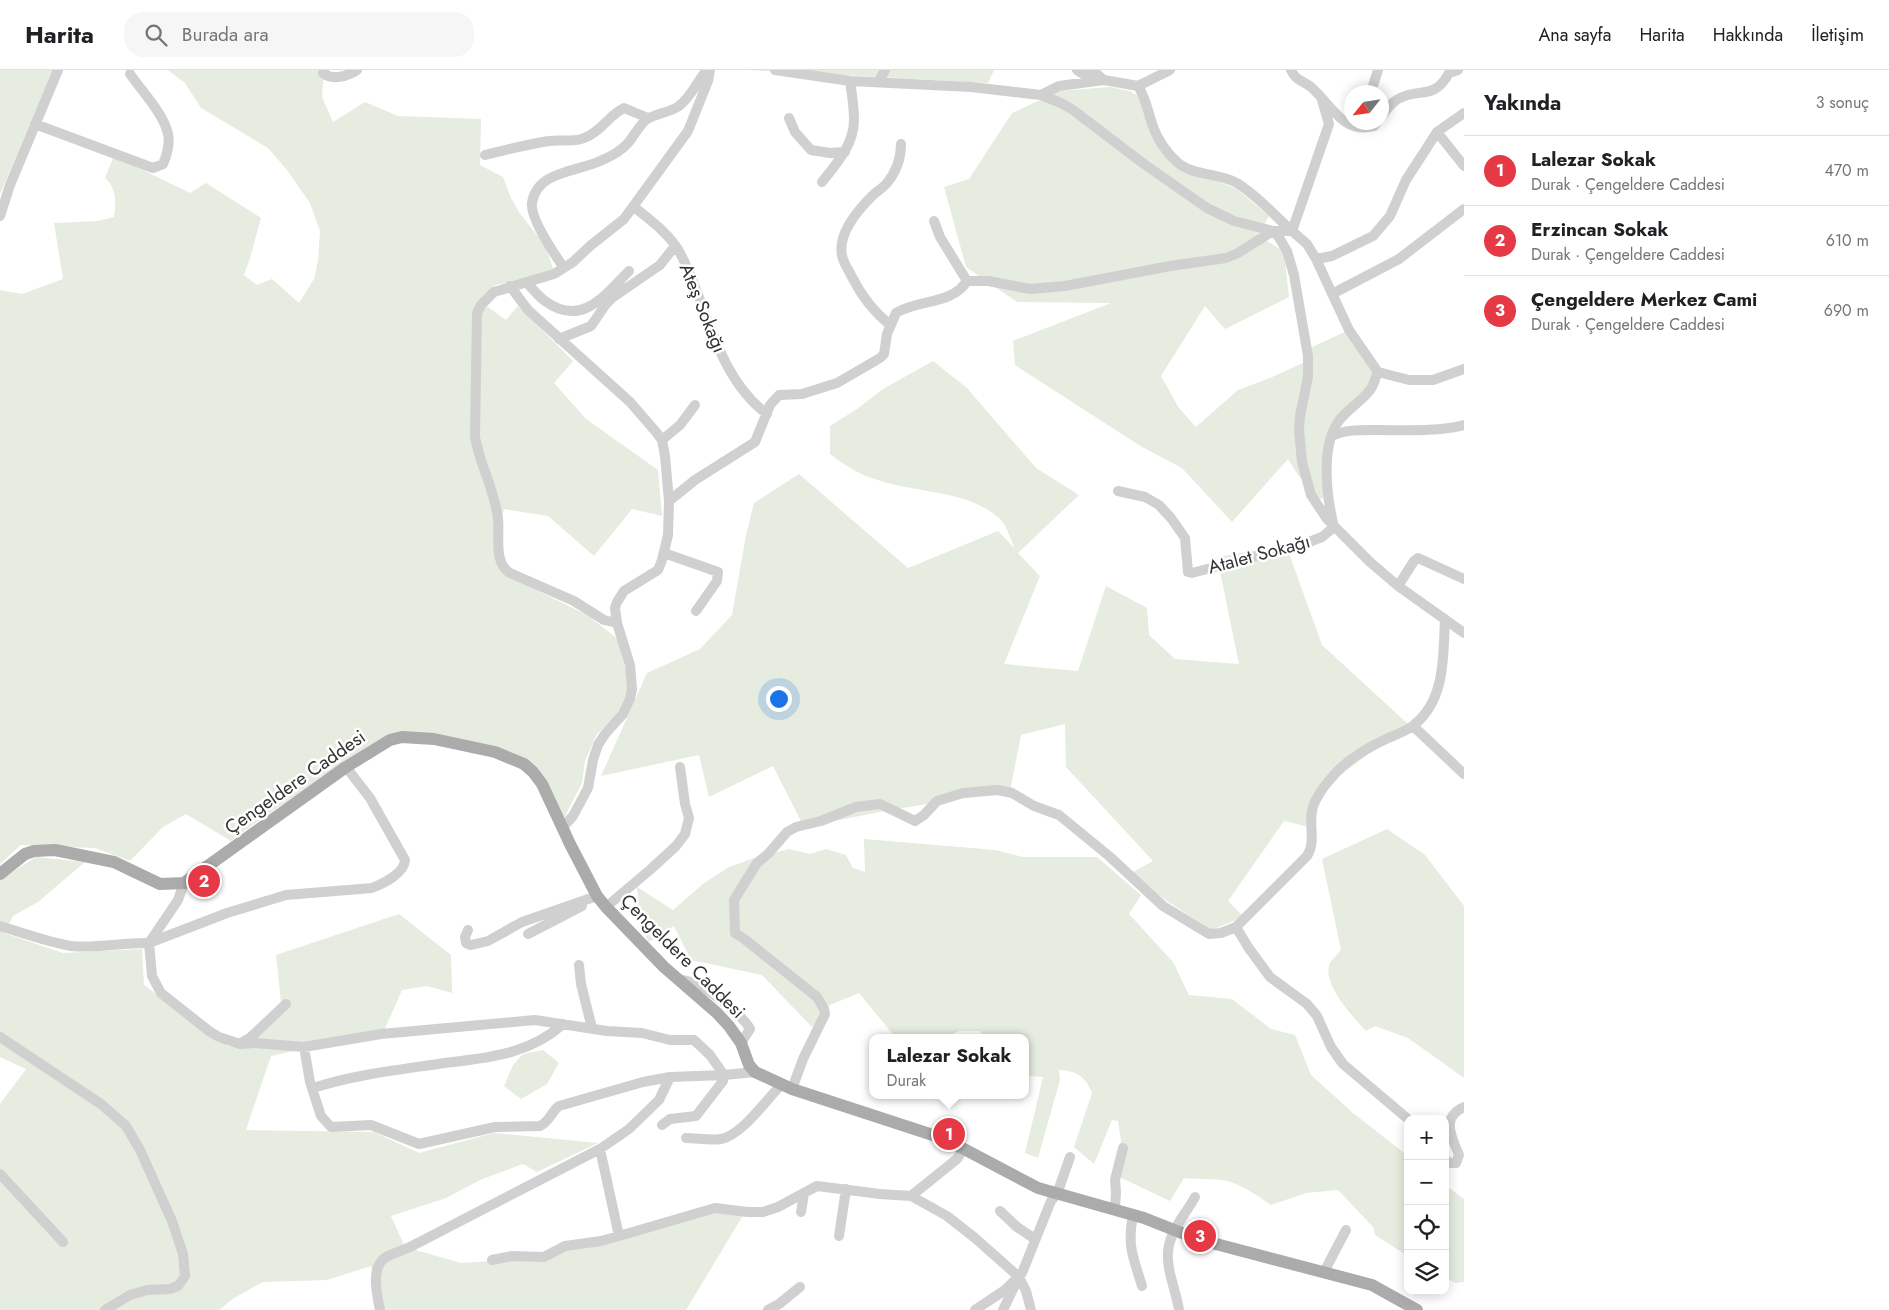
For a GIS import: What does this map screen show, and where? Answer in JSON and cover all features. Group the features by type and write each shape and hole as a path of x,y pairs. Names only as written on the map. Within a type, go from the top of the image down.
{"main road":[{"name":"Çengeldere Caddesi","path":"184,883 346,767 390,740 402,737 434,739 495,752 524,764 533,772 542,784 562,828 598,896 606,907 676,978 717,1013 729,1026 741,1043 749,1065 755,1072"},
{"path":"0,874 25,854 34,851 56,850 114,862 160,884 184,883"},
{"path":"755,1072 786,1087 945,1140 964,1148 1025,1181 1057,1194 1133,1214 1197,1239 1372,1285 1416,1310"}],"street":[{"path":"0,216 10,185 58,70"},
{"path":"324,70 323,72 327,77 357,70"},
{"path":"564,268 542,232 533,212 532,202 537,188 552,177 595,164 613,155 627,145 648,118 666,113 680,106 692,94 709,70"},
{"path":"617,623 604,620 574,601 510,573 502,566 500,561 496,502 489,478 477,450 475,437 477,313 486,297 494,292 554,274 564,268 624,218 634,207 688,131 708,81 709,70"},
{"path":"775,70 850,80 971,87 1041,95 1073,110 1158,175 1206,208 1234,221 1274,231 1292,231"},
{"path":"878,81 885,70"},
{"path":"1077,70 1099,81"},
{"path":"1092,70 1099,81"},
{"path":"1041,95 1059,86 1099,81 1138,86 1170,70"},
{"path":"1291,70 1294,77 1310,87 1336,115 1344,121"},
{"path":"1373,85 1378,70"},
{"path":"1389,108 1396,99 1408,94 1418,94 1437,88 1444,82 1449,73 1459,70 1464,71"},
{"path":"35,124 153,168 163,164 166,157 169,135 156,110 130,74"},
{"path":"822,182 845,152 854,122 850,80"},
{"path":"1138,86 1145,97 1154,130 1163,146 1177,162 1194,171 1236,183 1268,207 1307,244 1316,259 1349,330 1378,372 1409,380 1433,380 1464,369"},
{"path":"1292,231 1329,124 1322,100"},
{"path":"485,155 551,140 582,139 592,135 624,108 648,118"},
{"path":"1316,259 1332,256 1373,236 1390,216 1406,180 1437,132 1464,112"},
{"path":"789,118 795,132 810,150 830,153 845,152"},
{"path":"1437,132 1464,166"},
{"path":"890,325 877,314 858,289 842,258 843,240 847,228 857,213 887,183 901,157 901,144"},
{"name":"Ateş Sokağı","path":"634,207 675,246 688,272 724,360 752,401 767,414"},
{"path":"1332,294 1406,255 1464,209"},
{"path":"934,221 940,237 967,281"},
{"path":"669,501 695,480 754,442 770,405 778,395 802,394 837,383 880,358 884,354 890,325 896,313 905,308 928,300 943,299 957,292 967,281 988,281 1030,289 1065,286 1170,266 1226,258 1238,253 1274,231"},
{"path":"1274,231 1284,244 1292,268 1308,356 1308,377 1299,430 1304,475 1317,506 1334,527 1370,562 1398,586 1464,633"},
{"path":"559,339 592,326 612,298 660,265 675,246"},
{"path":"526,282 544,301 562,310 574,311 596,304 629,271"},
{"path":"510,286 528,310 630,402 662,440 665,456 669,501 668,535 664,553 658,570 647,578 635,582 620,595 615,608 617,623 630,665 632,689 630,698 623,714 598,745 588,788 573,816 562,828"},
{"name":"Atalet Sokağı","path":"1118,491 1145,497 1159,505 1171,518 1185,538 1188,572 1192,573 1239,562 1322,537 1334,527 1328,505 1329,444 1338,422 1371,389 1378,372"},
{"path":"662,440 680,425 695,405"},
{"path":"1332,436 1356,430 1433,430 1464,425"},
{"path":"664,553 718,572 718,580 696,611"},
{"path":"1398,586 1414,560 1418,558 1464,579"},
{"path":"686,1138 723,1139 741,1129 786,1087 803,1059 825,1014 817,998 735,933 734,900 757,863 768,854 787,832 796,827 821,821 856,807 880,804 915,820 924,815 937,801 963,793 998,790 1012,793 1034,806 1059,815 1109,856 1163,906 1209,934 1221,933 1236,927 1307,856 1312,842 1311,814 1313,807 1334,774 1351,759 1372,746 1413,726 1434,701 1442,671 1445,619"},
{"path":"1413,726 1464,774"},
{"path":"0,926 71,946 114,946 136,942 149,943 227,913 286,895 372,888 384,883 398,873 405,865 405,860 370,798 346,767"},
{"path":"606,907 664,857 685,834 689,818 685,804 680,767"},
{"path":"184,883 178,900 149,943 152,976 162,993 219,1037 240,1044 255,1043 304,1047 380,1034 535,1020 642,1033 670,1040 694,1040 710,1055 724,1075 723,1081 696,1116 670,1119 662,1125"},
{"path":"468,930 465,937 466,942 471,945 478,944 488,941 522,922 598,896"},
{"path":"528,934 572,912 598,896"},
{"path":"1236,927 1270,977 1307,1004 1317,1016 1331,1047 1343,1064 1404,1116"},
{"path":"579,966 581,984 592,1028"},
{"path":"240,1044 251,1037 286,1004"},
{"path":"313,1088 329,1082 386,1072 498,1057 550,1036 564,1024"},
{"path":"0,1037 101,1104 126,1126 140,1150 172,1221 183,1254 185,1276 178,1286 170,1289 147,1290 130,1295 105,1310"},
{"path":"304,1047 308,1076 321,1116 331,1127 371,1126 419,1144 495,1127 540,1126 546,1123 553,1110 559,1106 644,1082 670,1078 755,1072"},
{"path":"380,1310 376,1276 377,1268 384,1258 412,1246 600,1149 629,1129 659,1100 670,1078"},
{"path":"1446,1160 1449,1163 1460,1166 1459,1155 1450,1132 1451,1121 1455,1112 1464,1107"},
{"path":"911,1196 957,1159 964,1148"},
{"path":"1115,1209 1115,1180 1123,1148"},
{"path":"600,1149 619,1236"},
{"path":"1003,1310 1022,1273 1051,1201 1057,1194 1070,1158"},
{"path":"0,1174 64,1242"},
{"path":"492,1260 512,1256 544,1257 565,1246 601,1241 715,1208 763,1212 778,1207 817,1186 911,1196 947,1216 975,1238 1019,1278 1026,1292 1031,1310"},
{"path":"839,1236 846,1189"},
{"path":"801,1212 804,1194"},
{"path":"1179,1310 1168,1264 1169,1245 1175,1230 1195,1197"},
{"path":"1000,1212 1035,1240"},
{"path":"1133,1214 1129,1236 1130,1249 1142,1286"},
{"path":"1324,1272 1346,1230"},
{"path":"975,1310 1019,1278"},
{"path":"768,1310 800,1288"}],"shaded area":[{"path":"0,70 53,70 0,194"},
{"path":"168,70 324,70 322,97 333,122 365,102 398,116 481,119 480,165 503,177 519,212 546,247 555,275 495,285 481,302 506,320 518,306 573,361 554,383 586,419 658,470 662,516 632,509 594,556 548,516 504,509 498,527 498,556 520,582 587,615 618,639 630,688 623,709 597,734 585,761 582,783 564,818 527,761 404,732 294,797 231,841 186,814 163,827 130,861 95,848 21,845 0,864 0,290 22,294 63,279 54,223 98,221 114,217 114,191 105,178 114,156 190,193 206,183 261,218 244,275 257,285 272,279 299,303 314,279 318,261 320,231 310,203 287,170 268,148 201,108 185,83"},
{"path":"750,70 994,70 988,83"},
{"path":"1110,87 1130,91 1141,98 1175,165 1237,189 1269,216 1258,235 1284,252 1289,297 1225,329 1205,306 1161,376 1179,408 1196,427 1238,390 1305,362 1308,349 1349,330 1378,372 1371,389 1329,432 1325,498 1319,499 1298,475 1288,459 1232,522 1182,468 1142,447 1015,365 1013,341 1111,303 1017,302 966,267 944,187 969,179 1012,113 1059,91"},
{"path":"933,361 967,388 1036,468 1079,495 1018,553 1040,576 1004,664 1078,671 1106,586 1147,608 1149,635 1175,659 1239,664 1217,557 1286,545 1322,645 1408,724 1342,774 1313,803 1309,827 1284,821 1228,901 1244,917 1211,930 1128,875 1153,861 1066,767 1065,724 1021,735 1010,791 890,810 804,827 773,766 709,797 699,755 601,776 647,673 700,649 732,615 746,535 754,503 799,474 908,568 998,531 1015,549 1002,521 987,509 944,494 876,480 855,471 830,454 830,426 857,409 883,389"},
{"path":"1387,829 1425,855 1464,906 1464,1078 1408,1038 1375,1026 1366,1031 1341,1001 1328,973 1329,965 1341,950 1322,859"},
{"path":"864,839 995,850 1023,857 1097,857 1141,895 1129,914 1173,962 1189,995 1232,999 1271,1029 1295,1035 1311,1075 1353,1113 1404,1153 1404,1253 1375,1235 1373,1227 1338,1190 1306,1193 1271,1205 1239,1185 1227,1181 1184,1178 1170,1201 1113,1174 1121,1141 1118,1121 1112,1120 1094,1164 1074,1147 1092,1093 1086,1082 1076,1073 1059,1070 1060,1080 1038,1158 1025,1153 1043,1077 1029,1075 1029,1034 981,1034 980,1031 959,1031 953,1034 893,1034 859,993 830,1005 812,1027 762,975 691,960 674,926 649,942 641,930 637,887 673,910 704,883 729,867 789,849 810,854 826,849 846,855 853,868 865,872"},
{"path":"36,857 85,862 38,902 13,916 4,933 63,953 142,949 144,985 228,1046 258,1037 281,1002 276,955 399,914 451,955 452,993 427,986 402,990 384,1031 271,1056 246,1130 374,1132 419,1153 494,1133 598,1143 537,1172 523,1164 480,1180 446,1198 391,1216 405,1247 461,1263 536,1258 712,1210 745,1212 686,1310 380,1310 371,1266 327,1280 263,1282 234,1298 219,1310 0,1310 0,1104 26,1069 0,1057 0,880"},
{"path":"543,1050 559,1063 547,1084 521,1099 504,1086 513,1065 523,1054"},
{"path":"1449,1188 1464,1199 1464,1282 1455,1283 1449,1279"}],"place":[{"name":"Erzincan Sokak","path":"204,881"},
{"name":"Lalezar Sokak","path":"949,1134"},
{"name":"Çengeldere Merkez Cami","path":"1200,1236"}]}
